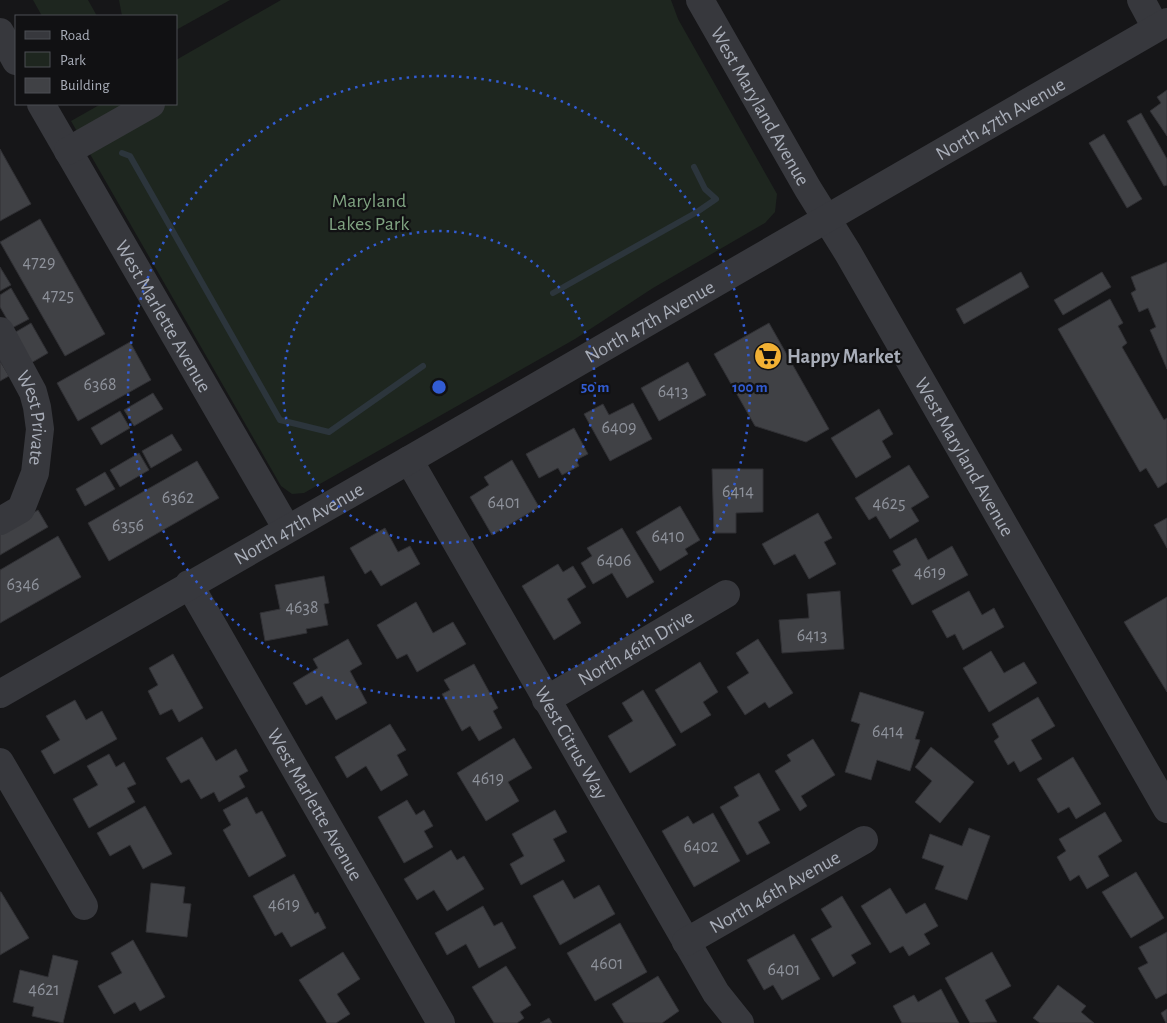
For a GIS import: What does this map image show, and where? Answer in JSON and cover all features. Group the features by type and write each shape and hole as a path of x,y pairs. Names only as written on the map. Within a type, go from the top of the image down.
{"street":[{"name":"West Maryland Avenue","path":"700,0 806,185 896,336 1167,809"},
{"path":"1141,0 1161,25"},
{"name":"North 47th Avenue","path":"0,694 1161,25"},
{"path":"0,32 15,58"},
{"name":"West Marlette Avenue","path":"42,105 287,529"},
{"path":"68,151 149,105"},
{"name":"West Private","path":"0,331 30,385 38,407 39,419 35,473 11,515"},
{"name":"West Citrus Way","path":"409,460 686,942 716,993 740,1023"},
{"name":"West Marlette Avenue","path":"190,584 441,1023"},
{"name":"North 46th Drive","path":"546,700 726,594"},
{"path":"0,762 84,906"},
{"name":"North 46th Avenue","path":"686,942 864,840"}],"green space":[{"path":"33,0 88,0 96,15 41,15"},
{"path":"119,0 230,0 178,29 178,15 122,15"},
{"name":"Maryland Lakes Park","path":"281,0 671,0 678,19 777,194 775,212 765,223 653,288 575,339 304,493 292,494 281,486 71,121 99,105 178,105 178,59"}],"building":[{"path":"1167,90 1167,136 1150,111 1161,103 1157,97"},
{"path":"1141,113 1167,159 1167,185 1164,186 1127,121"},
{"path":"1104,134 1142,199 1127,208 1089,143"},
{"path":"0,149 31,204 0,221"},
{"path":"40,219 105,334 65,356 0,242"},
{"path":"1167,262 1167,369 1150,330 1156,327 1148,308 1139,312 1131,293 1136,290 1131,277"},
{"path":"0,267 11,285 0,291"},
{"path":"1021,272 1029,287 964,324 956,309"},
{"path":"1102,272 1111,287 1063,315 1054,300"},
{"path":"11,288 29,319 12,328 0,307 0,295"},
{"path":"1110,299 1123,323 1118,326 1127,343 1122,347 1164,420 1167,418 1167,482 1158,488 1146,468 1140,472 1058,329"},
{"path":"31,323 48,353 31,363 14,333"},
{"path":"769,323 829,429 806,442 755,426 714,354"},
{"path":"130,342 151,380 78,421 57,383"},
{"path":"0,361 9,376 0,381"},
{"path":"688,362 706,395 659,421 641,388"},
{"path":"153,393 163,409 134,426 124,410"},
{"path":"633,403 652,439 610,461 584,414 603,404 609,415"},
{"path":"879,409 893,434 882,441 891,457 856,478 831,438"},
{"path":"120,411 130,428 101,445 91,428"},
{"path":"574,428 588,454 576,460 579,466 562,475 558,468 539,478 526,454"},
{"path":"172,434 182,450 151,468 142,451"},
{"path":"139,453 149,470 120,487 110,470"},
{"path":"512,460 539,507 492,535 470,497 489,485 484,477"},
{"path":"197,461 219,498 109,561 88,523"},
{"path":"909,465 929,497 911,508 919,521 890,539 876,516 869,520 855,498"},
{"path":"712,469 763,469 763,512 736,513 736,533 714,533"},
{"path":"105,472 115,489 85,506 76,489"},
{"path":"680,506 700,540 685,549 688,554 660,571 636,532"},
{"path":"38,510 48,527 0,555 0,533"},
{"path":"818,513 832,538 824,542 836,564 809,579 795,554 774,565 762,544"},
{"path":"1167,518 1167,548 1154,525"},
{"path":"385,528 398,552 410,546 420,564 381,586 371,570 365,574 350,548"},
{"path":"622,528 654,582 627,598 612,573 593,584 581,563 592,556 587,548"},
{"path":"58,536 81,577 0,623 0,570"},
{"path":"916,538 928,560 952,546 968,575 912,605 892,570 901,565 893,551"},
{"path":"558,564 563,572 573,566 586,587 567,599 581,623 554,640 522,586"},
{"path":"324,576 329,603 324,604 328,625 306,629 307,633 265,641 260,613 280,609 275,585"},
{"path":"840,591 844,649 782,653 779,620 809,618 807,594"},
{"path":"969,591 982,615 994,608 1004,627 963,650 955,634 947,638 932,611"},
{"path":"1167,597 1167,692 1124,622"},
{"path":"416,602 433,633 453,622 466,644 417,672 407,654 397,659 377,625"},
{"path":"348,639 362,664 350,671 367,703 336,720 322,696 306,705 293,683 318,668 313,659"},
{"path":"758,639 793,693 769,708 765,702 745,715 727,687 749,673 736,653"},
{"path":"991,651 1004,673 1024,662 1037,683 989,712 963,668"},
{"path":"173,654 203,708 179,722 172,709 160,715 148,691 158,685 149,668"},
{"path":"700,662 718,692 703,702 711,715 681,733 655,690"},
{"path":"474,664 498,708 493,711 502,728 479,741 470,726 462,731 442,694 450,690 444,680"},
{"path":"643,690 676,745 630,773 608,736 633,721 622,703"},
{"path":"860,692 924,712 915,739 920,740 910,771 877,760 871,780 845,772 860,724 851,721"},
{"path":"1038,697 1055,726 1031,740 1042,759 1020,772 1014,761 1008,765 994,741 999,737 992,724"},
{"path":"75,700 86,720 102,711 117,739 54,774 41,751 60,740 46,716"},
{"path":"390,724 406,750 397,755 408,775 381,791 366,766 347,778 335,757"},
{"path":"202,737 216,761 236,749 248,771 239,776 245,787 219,802 214,792 201,799 189,779 181,783 166,758"},
{"path":"514,738 532,768 508,782 519,801 486,821 457,773"},
{"path":"813,739 835,775 801,796 807,806 800,811 775,771 791,761 787,755"},
{"path":"931,747 974,782 940,823 915,802 932,781 915,767"},
{"path":"109,754 116,767 124,762 136,784 127,788 135,802 89,828 73,799 98,785 87,766"},
{"path":"1073,757 1101,804 1076,819 1069,807 1058,813 1037,779"},
{"path":"759,773 780,810 758,822 770,843 747,855 720,807 739,796 734,787"},
{"path":"247,797 256,814 262,811 286,856 249,877 223,830 231,825 223,810"},
{"path":"407,800 416,815 424,810 433,826 424,831 433,847 404,863 378,817"},
{"path":"145,806 172,854 143,869 130,845 110,856 97,833"},
{"path":"555,810 567,832 553,839 565,861 521,885 510,864 524,856 512,834"},
{"path":"1105,812 1122,841 1098,856 1109,876 1087,889 1079,875 1070,881 1057,857 1066,851 1059,839"},
{"path":"713,813 740,861 694,887 662,831 688,816 693,824"},
{"path":"969,828 990,836 967,900 935,889 944,866 922,858 930,834 962,846"},
{"path":"451,850 457,860 464,856 484,889 447,911 434,890 417,900 404,879"},
{"path":"1136,872 1164,918 1131,938 1102,892"},
{"path":"294,874 315,914 318,912 326,928 291,947 282,932 275,936 253,896"},
{"path":"563,880 574,899 599,885 615,914 560,945 533,896"},
{"path":"151,883 185,887 183,903 191,904 187,937 146,932"},
{"path":"890,888 906,914 925,903 938,926 924,934 930,944 909,956 903,946 890,953 861,906"},
{"path":"0,892 29,938 0,955"},
{"path":"842,896 871,944 851,955 856,963 833,977 811,939 832,927 821,909"},
{"path":"483,906 494,926 502,922 516,948 479,968 466,944 447,955 435,933"},
{"path":"620,923 647,972 595,1001 567,953"},
{"path":"1167,932 1167,993 1156,999 1138,968 1148,963 1139,947"},
{"path":"794,934 820,979 782,1000 773,985 764,990 747,960"},
{"path":"133,940 165,997 140,1011 135,1002 114,1014 98,986 122,973 111,953"},
{"path":"343,952 360,979 337,994 350,1014 336,1023 327,1023 299,980"},
{"path":"992,952 1011,986 985,1000 997,1022 970,1023 945,978"},
{"path":"53,955 78,961 63,1023 32,1016 34,1007 13,1002 20,970 48,977"},
{"path":"506,966 531,1005 520,1012 524,1018 517,1023 494,1023 472,987"},
{"path":"658,976 679,1011 662,1023 624,1023 612,1004"},
{"path":"1058,985 1086,1006 1081,1012 1094,1023 1040,1023 1033,1018"},
{"path":"941,989 959,1023 902,1023 893,1006 914,995 918,1002"},
{"path":"1167,1009 1167,1023 1166,1023 1161,1013"},
{"path":"549,1018 552,1023 540,1023"}],"waterway":[{"path":"122,153 130,156 280,420 329,432 423,366"},
{"path":"553,293 697,212 716,199 705,189 694,167"}],"place":[{"name":"Happy Market","path":"768,356"}]}
